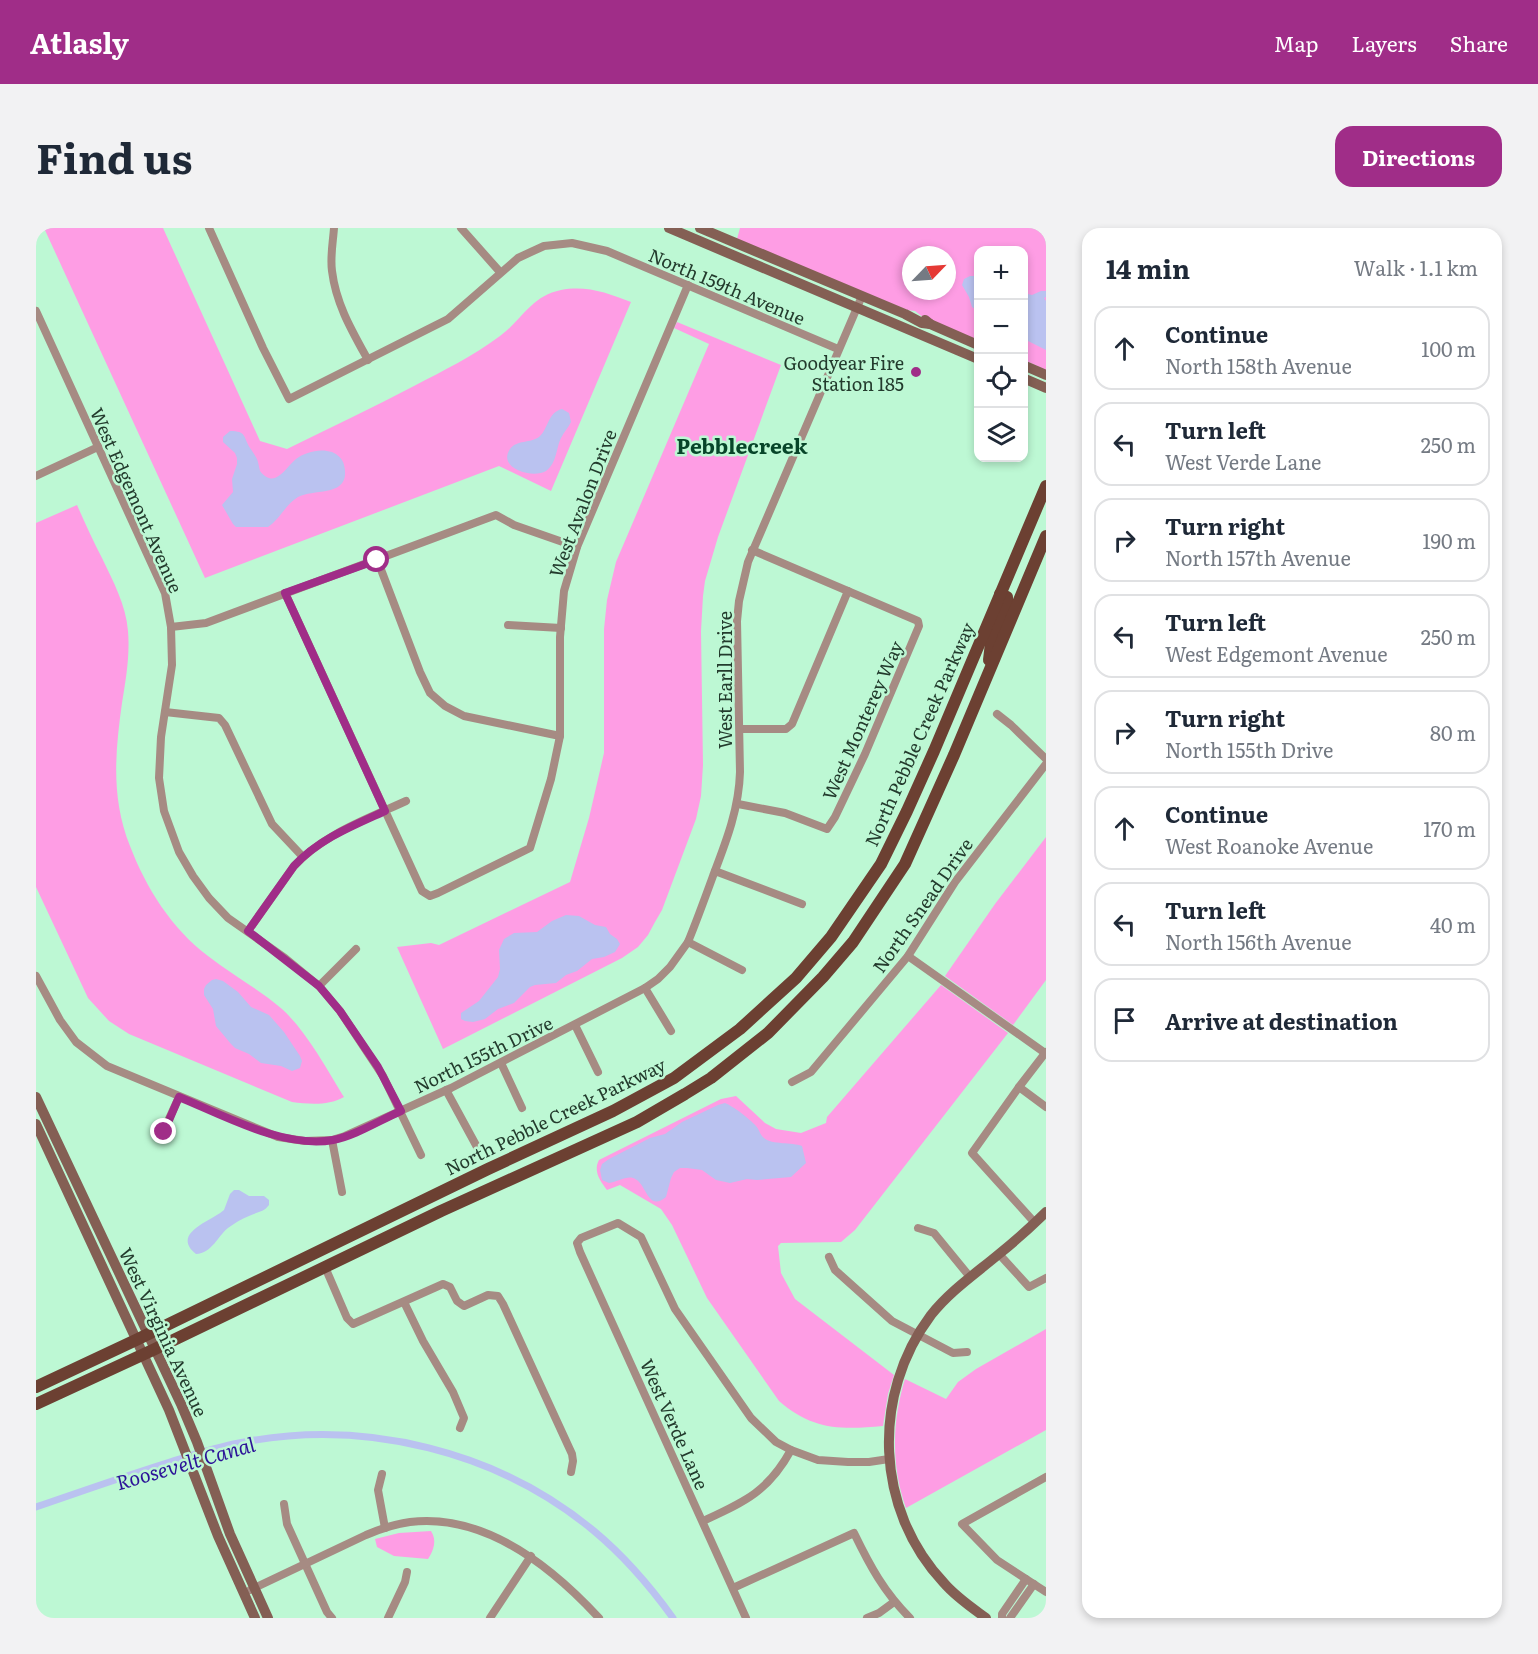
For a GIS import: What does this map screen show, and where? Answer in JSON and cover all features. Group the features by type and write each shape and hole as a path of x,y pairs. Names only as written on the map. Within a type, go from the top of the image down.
{"main road":[{"name":"North Pebble Creek Parkway","path":"36,1386 613,1111 674,1078 740,1029 796,978 831,937 881,864 934,751 1046,486"},
{"name":"North Pebble Creek Parkway","path":"36,1404 496,1186 619,1131 717,1073 768,1033 823,977 853,942 905,864 937,795 1046,536"},
{"path":"990,667 988,658 991,643 1008,602 1006,597 1000,594"},
{"path":"488,1169 496,1186"},
{"path":"318,1252 325,1267"}],"street":[{"name":"North 159th Avenue","path":"209,228 263,348 289,399 448,319 518,258 543,246 572,243 607,251 838,349"},
{"path":"334,228 332,269 337,296 346,319 368,360"},
{"path":"461,228 500,272"},
{"path":"700,228 905,314 911,313 930,324 974,343"},
{"path":"674,229 974,357"},
{"name":"West Avalon Drive","path":"385,811 422,891 430,896 530,848 560,736 561,628 564,591 577,547 688,285"},
{"name":"West Earll Drive","path":"645,988 670,967 688,942 728,837 740,790 737,621 743,581 752,550 862,296"},
{"name":"West Edgemont Avenue","path":"36,313 165,593 171,627 172,665 161,736 159,778 164,811 179,852 209,898 228,918 319,986 340,1011 378,1067 421,1155"},
{"path":"965,354 974,344"},
{"path":"1028,367 1046,375"},
{"path":"1028,380 1046,388"},
{"path":"36,476 98,447"},
{"path":"171,627 206,623 496,515 514,525 577,547"},
{"path":"740,729 786,729 792,723 848,591 752,550"},
{"path":"377,560 430,693 445,706 464,716 560,736"},
{"name":"West Monterey Way","path":"738,804 786,813 827,829 845,798 919,626 918,621 848,591"},
{"path":"285,593 385,811"},
{"path":"508,625 561,628"},
{"path":"165,712 219,718 225,725 272,824 303,857"},
{"path":"997,714 1046,759"},
{"name":"North Snead Drive","path":"792,1082 811,1072 908,956 955,882 1046,764"},
{"path":"248,931 294,866 303,857 336,834 406,801"},
{"path":"715,871 802,904"},
{"path":"688,942 742,970"},
{"path":"319,986 356,949"},
{"path":"908,956 1046,1053 972,1153 1035,1223"},
{"name":"North 155th Drive","path":"36,976 60,1020 76,1042 107,1066 278,1137 305,1141 332,1140 345,1136 401,1111 501,1063 645,988"},
{"path":"645,988 670,1031"},
{"path":"575,1025 598,1072"},
{"path":"501,1063 522,1108"},
{"path":"1019,1087 1046,1107"},
{"path":"446,1090 477,1147"},
{"name":"West Virginia Avenue","path":"36,1097 141,1337"},
{"path":"164,1132 179,1097"},
{"name":"West Virginia Avenue","path":"36,1124 141,1337 197,1442 249,1590 255,1618"},
{"path":"332,1140 342,1192"},
{"path":"986,1618 942,1582 922,1555 908,1530 898,1508 891,1479 890,1422 897,1381 907,1357 938,1307 957,1287 999,1254 1046,1212"},
{"name":"West Verde Lane","path":"746,1618 577,1243 581,1238 618,1223 641,1237 675,1309 751,1418 776,1442 791,1450"},
{"path":"918,1228 934,1233 970,1277"},
{"path":"999,1254 1029,1287 1046,1278"},
{"path":"828,1257 835,1270 892,1320 953,1353 968,1352"},
{"path":"325,1267 347,1318 353,1324 440,1285 446,1284 453,1290 457,1301 464,1306 488,1294 501,1298 572,1454 571,1472"},
{"path":"404,1302 423,1341 453,1392 464,1418 460,1428"},
{"name":"West Virginia Avenue","path":"149,1352 218,1536 268,1618"},
{"path":"703,1521 756,1494 782,1467 791,1450 818,1460 848,1462 889,1459"},
{"path":"382,1474 378,1490 385,1528"},
{"path":"1046,1478 962,1524 997,1560 1046,1592"},
{"path":"284,1504 287,1524 304,1564 332,1618"},
{"path":"249,1590 385,1528 410,1522 447,1523 490,1535 531,1556 599,1618"},
{"path":"733,1588 854,1533 867,1561 885,1590 910,1618"},
{"path":"489,1618 531,1556"},
{"path":"388,1618 405,1582 407,1572"},
{"path":"1002,1618 1002,1614 1026,1579"},
{"path":"1010,1618 1034,1584"},
{"path":"867,1618 894,1602"}],"shaded area":[{"path":"44,228 163,228 260,441 287,449 469,357 508,330 534,303 551,293 579,288 588,289 631,302 551,491 499,466 205,578"},
{"path":"740,228 1046,228 1046,370 1028,362 1028,246 974,246 974,339 924,318 915,311 907,310 737,239"},
{"path":"677,322 781,365 718,537 705,581 701,631 703,765 701,796 696,819 662,910 648,935 638,947 622,958 443,1049 397,947 431,943 439,945 570,882 589,818 604,753 604,629 607,600 616,562 709,344 674,328"},
{"path":"77,505 115,584 127,621 128,658 116,775 124,828 136,862 152,892 183,933 208,956 273,1002 291,1018 315,1049 344,1097 338,1100 318,1104 292,1102 129,1034 109,1021 88,998 36,887 36,523"},
{"path":"1046,837 1046,980 1013,1025 945,976 995,904"},
{"path":"941,985 1008,1033 855,1230 841,1242 781,1243 778,1246 781,1273 795,1299 894,1375 888,1394 883,1426 854,1428 815,1423 791,1411 779,1401 707,1298 672,1225 661,1209 620,1185 607,1190 598,1176 597,1164 599,1160 721,1099 736,1096 765,1123 776,1129 801,1133 826,1123 827,1117"},
{"path":"1046,1329 1046,1430 906,1508 898,1476 895,1444 898,1411 905,1379 946,1399 958,1382 976,1369"},
{"path":"431,1531 434,1545 428,1559 394,1556 377,1547 375,1539 399,1533"}],"water":[{"path":"974,276 974,308 962,285 964,279"},
{"path":"1046,291 1044,298 1046,301 1046,350 1028,341 1028,294"},
{"path":"562,409 569,413 571,422 561,438 550,468 533,474 525,473 512,466 507,456 510,449 516,444 539,437 553,414"},
{"path":"230,431 244,435 257,459 260,471 265,476 275,478 280,476 296,459 313,451 323,450 340,457 345,475 342,483 330,490 298,497 268,527 236,527 222,505 233,492 232,479 237,464 235,453 223,442 223,437"},
{"path":"566,915 579,916 595,925 606,927 620,944 615,952 592,959 556,983 530,987 514,1003 498,1009 485,1019 473,1022 461,1019 461,1013 479,1001 498,977 499,950 504,939 514,933 537,932 552,921"},
{"path":"216,979 223,981 238,992 251,1007 269,1015 300,1056 302,1061 300,1068 292,1071 281,1066 261,1063 231,1044 216,1026 213,1009 204,995 206,985"},
{"path":"725,1103 750,1120 768,1140 802,1146 806,1163 791,1177 747,1179 730,1183 716,1180 702,1170 680,1168 671,1178 666,1197 660,1201 651,1199 638,1181 633,1178 609,1183 602,1180 600,1170 602,1164 609,1159 650,1138 665,1134 682,1122"},
{"path":"234,1190 239,1190 249,1196 264,1196 269,1200 269,1205 263,1211 233,1224 211,1247 196,1254 189,1247 190,1234 224,1210"}],"waterway":[{"name":"Roosevelt Canal","path":"36,1507 153,1467 235,1444 290,1436 337,1435 383,1439 429,1448 473,1462 516,1480 556,1503 594,1531 616,1551 646,1583 673,1618"}],"place":[{"name":"Goodyear Fire Station 185","path":"916,372"}],"district":[{"name":"Pebblecreek","path":"742,444"}],"route":[{"path":"164,1132 179,1097 278,1137 305,1141 332,1140 345,1136 401,1111 378,1067 340,1011 319,986 248,931 294,866 303,857 336,834 385,811 285,593 377,560"}]}
